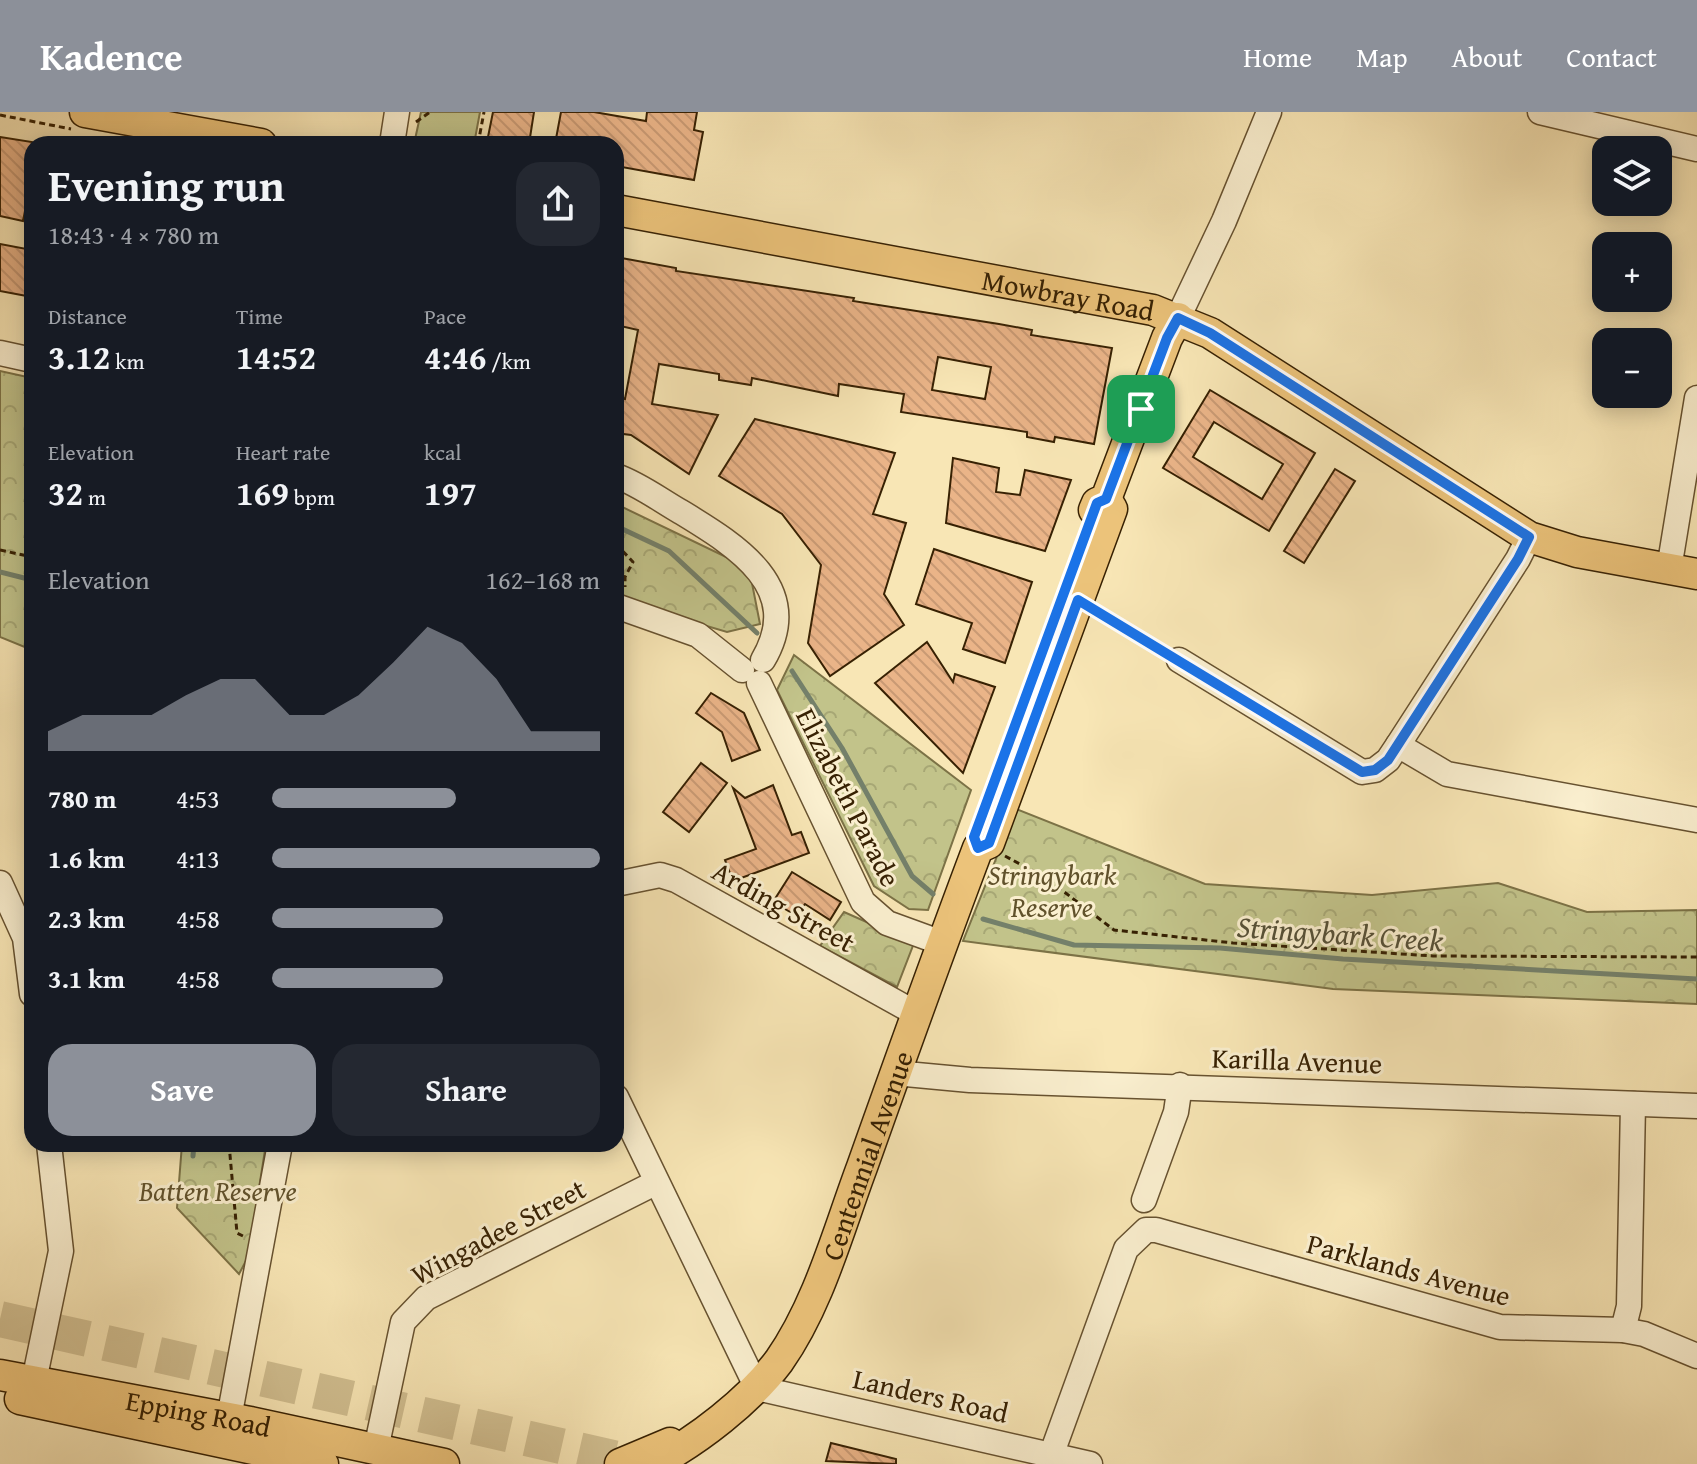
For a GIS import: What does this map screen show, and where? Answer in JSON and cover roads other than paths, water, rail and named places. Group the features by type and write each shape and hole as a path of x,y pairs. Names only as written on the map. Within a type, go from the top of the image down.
{"main road":[{"path":"85,112 217,136"},
{"name":"Mowbray Road","path":"624,211 1059,291 1178,318 1224,342 1529,537 1577,552 1683,572"},
{"name":"Centennial Avenue","path":"984,846 974,837 994,781 1097,503 1106,499 1167,338 1178,318"},
{"name":"Centennial Avenue","path":"653,1464 757,1388 781,1358 819,1285 942,943 984,846 1112,509 1106,499"},
{"name":"Epping Road","path":"0,1375 229,1418 444,1464"},
{"name":"Epping Road","path":"0,1395 323,1464"},
{"name":"Centennial Avenue","path":"620,1464 703,1430"}],"street":[{"path":"1178,318 1269,112"},
{"path":"1540,112 1697,149"},
{"path":"396,136 407,117"},
{"path":"0,353 24,358"},
{"path":"1683,572 1697,398"},
{"path":"624,481 732,543 755,563 777,620 773,642 755,671"},
{"path":"1179,660 1362,772 1375,770 1398,745 1518,559 1529,537"},
{"name":"Elizabeth Parade","path":"624,609 698,635 755,671 863,902 887,923 942,943"},
{"path":"1398,745 1447,774 1697,820"},
{"name":"Arding Street","path":"624,882 660,875 676,880 917,1014"},
{"path":"0,883 24,936"},
{"name":"Karilla Avenue","path":"895,1073 970,1080 1180,1085 1697,1106"},
{"path":"1144,1200 1176,1112 1180,1085"},
{"path":"1633,1104 1629,1306 1634,1332"},
{"path":"624,1115 757,1388"},
{"path":"34,1381 61,1251 50,1152"},
{"path":"229,1418 279,1152"},
{"name":"Wingadee Street","path":"376,1449 403,1322 426,1298 655,1183"},
{"name":"Parklands Avenue","path":"1052,1453 1126,1249 1141,1232 1153,1230 1500,1327 1634,1332 1697,1356"},
{"name":"Landers Road","path":"757,1388 1090,1464"}],"waterway":[{"name":"Stringybark Creek","path":"624,530 669,551 757,633"},
{"name":"Stringybark Creek","path":"0,572 24,578"},
{"name":"Stringybark Creek","path":"792,671 842,748 912,876 933,894"},
{"name":"Stringybark Creek","path":"983,919 1074,945 1220,948 1343,959 1697,979"},
{"path":"193,1152 193,1156"}],"tunnel":[{"path":"0,1319 640,1464"}],"park label":[{"name":"Stringybark Reserve","path":"1052,890"},
{"name":"Batten Reserve","path":"218,1190"}]}
